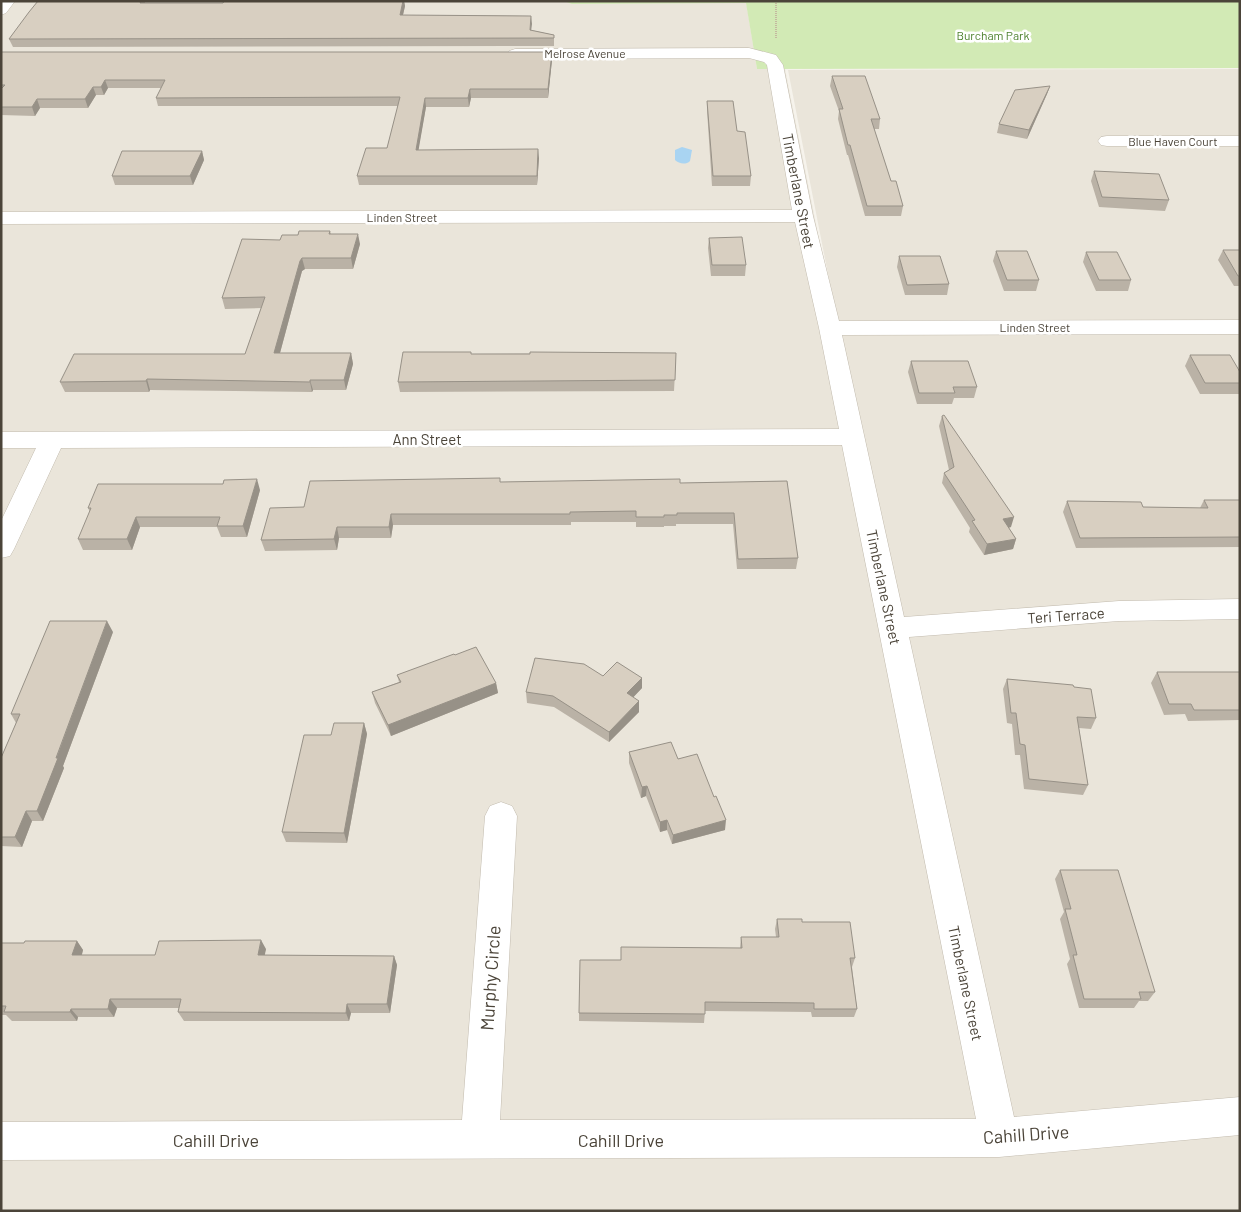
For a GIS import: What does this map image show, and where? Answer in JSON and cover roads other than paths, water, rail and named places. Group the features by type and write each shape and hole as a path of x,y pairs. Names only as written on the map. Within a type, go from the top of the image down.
{"street":[{"path":"1,10 8,1"},
{"name":"Melrose Avenue","path":"495,54 760,55"},
{"name":"Timberlane Street","path":"760,55 776,65 803,216 830,328 999,1138"},
{"name":"Blue Haven Court","path":"1107,141 1240,141"},
{"name":"Linden Street","path":"1,218 803,216"},
{"name":"Linden Street","path":"830,328 1240,326"},
{"name":"Ann Street","path":"1,440 853,437"},
{"path":"1,549 52,440"},
{"name":"Teri Terrace","path":"893,628 1119,611 1240,608"},
{"name":"Murphy Circle","path":"480,1140 501,816"},
{"name":"Cahill Drive","path":"1,1141 999,1138 1240,1116"}],"water":[{"path":"682,147 692,150 690,161 687,163 680,163 675,160 675,150"}],"park label":[{"name":"Burcham Park","path":"993,35"}]}
